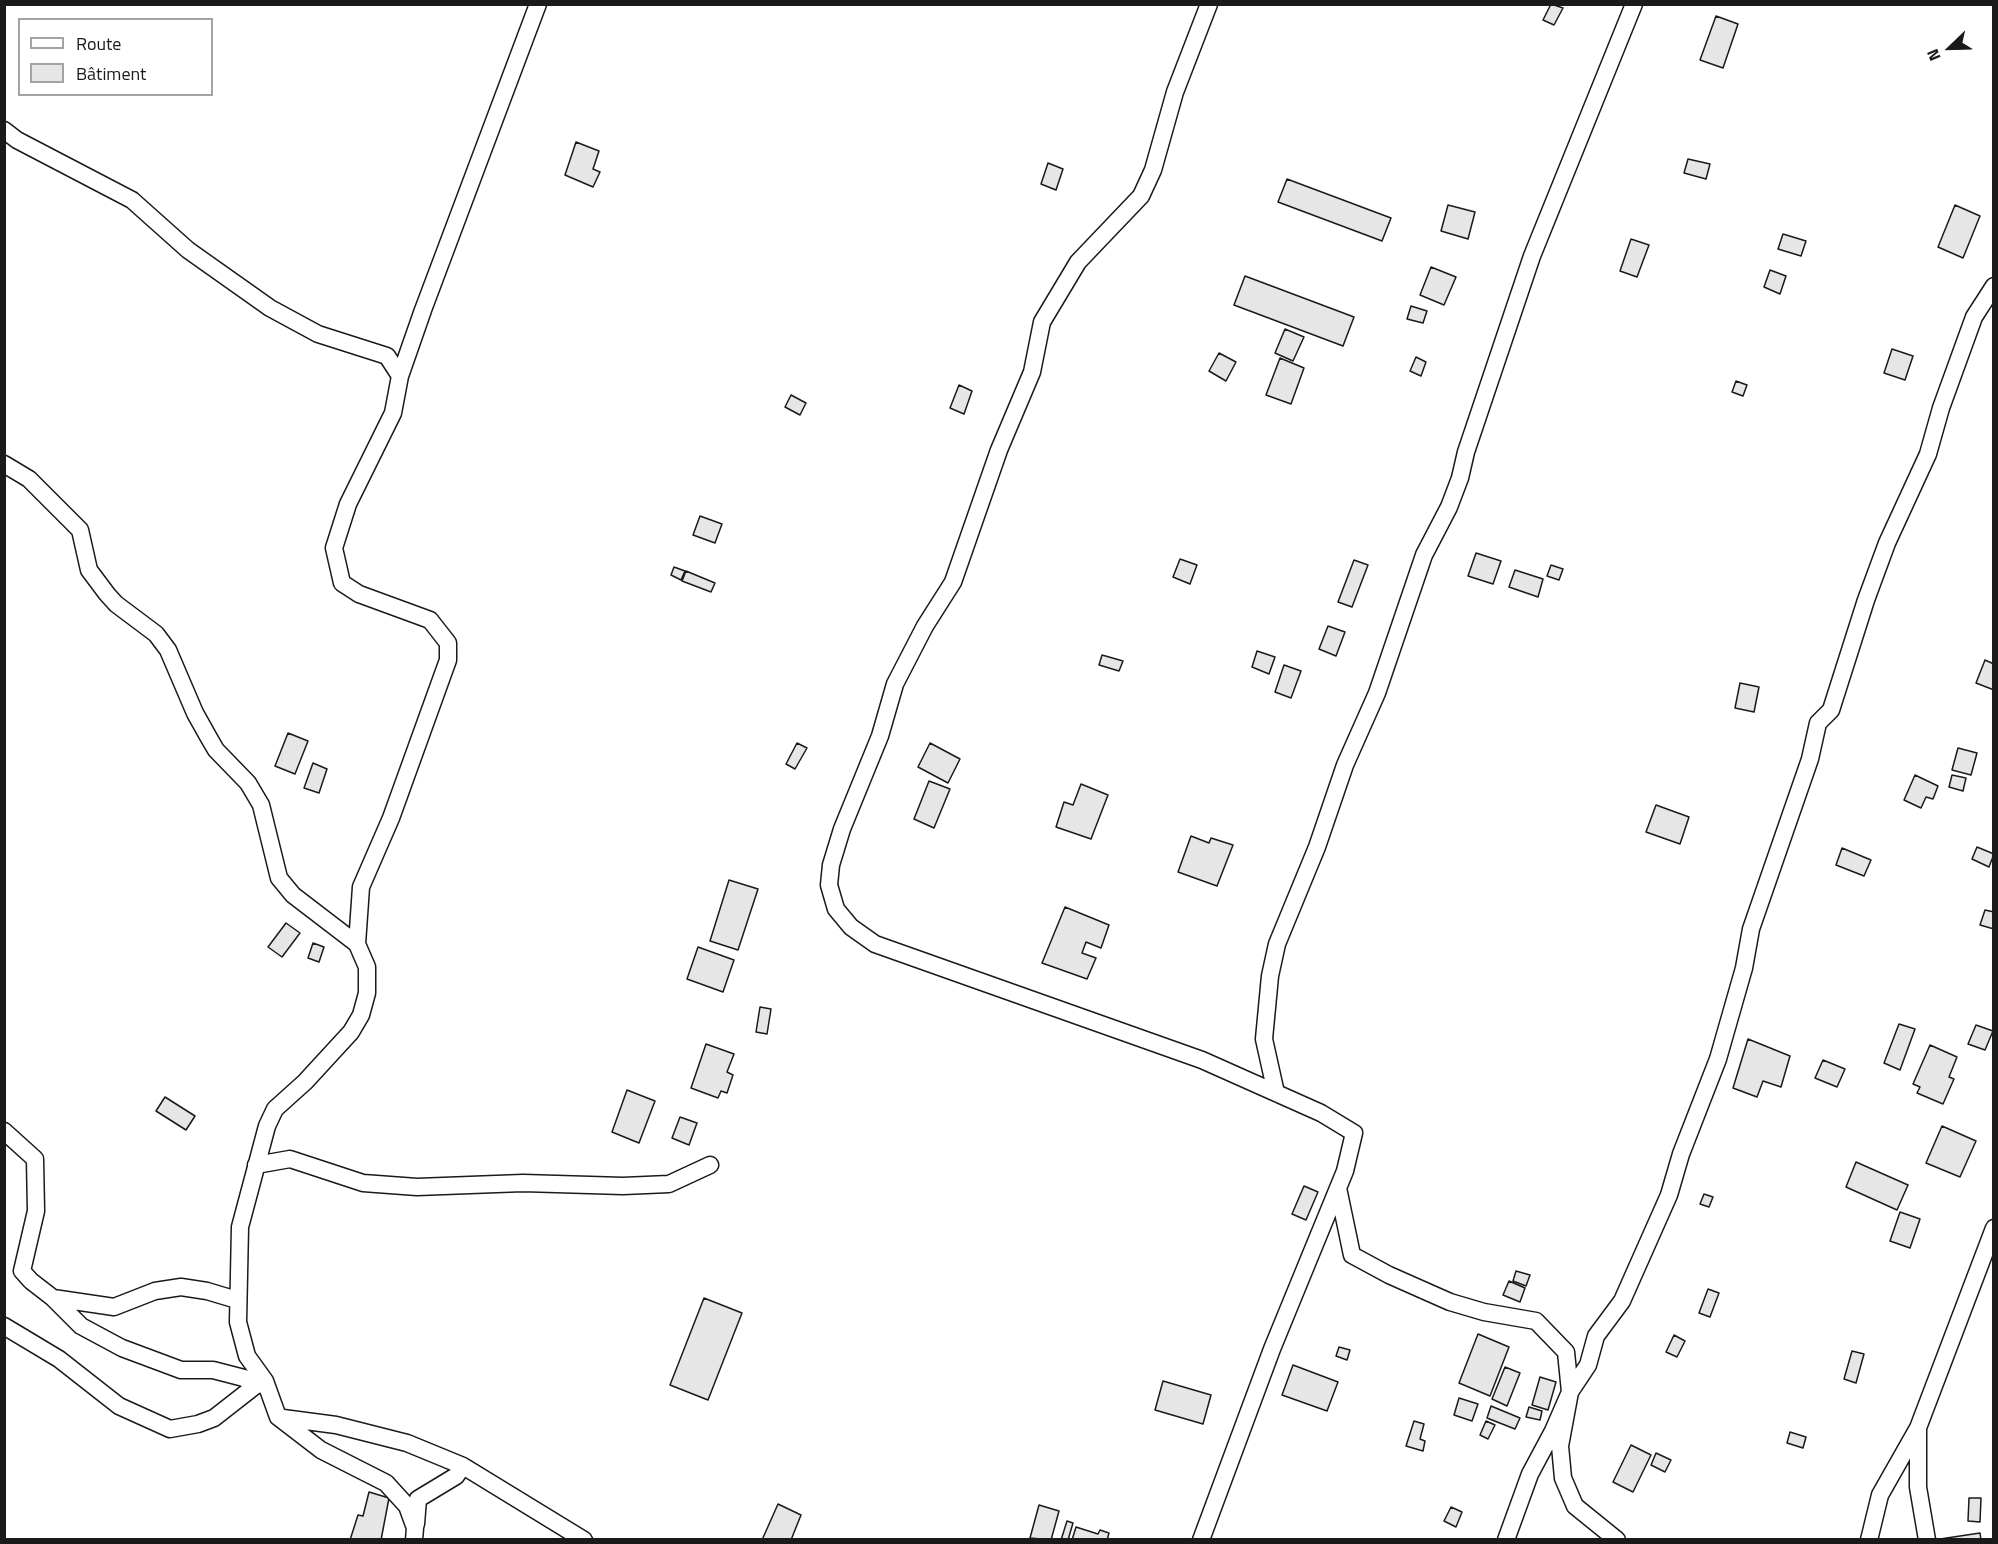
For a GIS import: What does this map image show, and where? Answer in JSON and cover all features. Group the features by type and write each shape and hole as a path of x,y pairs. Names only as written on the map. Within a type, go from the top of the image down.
{"street":[{"path":"415,1534 407,1506 386,1483 321,1450 278,1417 247,1356 238,1323 240,1227 267,1126 275,1109 305,1082 351,1032 361,1015 367,993 367,967 357,944 361,887 391,818 448,660 448,643 440,630 429,620 359,594 342,583 334,548 339,526 393,413 400,376 538,4"},
{"path":"1201,1539 1272,1349 1338,1188 1354,1133 1321,1113 1202,1060 875,944 851,927 836,909 829,885 831,865 842,829 880,736 895,684 925,626 952,582 999,450 1032,372 1042,322 1078,262 1141,196 1153,170 1175,92 1209,4"},
{"path":"1276,1093 1264,1039 1270,976 1277,944 1317,847 1346,765 1377,693 1424,555 1449,507 1460,478 1466,452 1532,256 1634,4"},
{"path":"4,130 17,140 132,201 188,250 270,308 318,334 387,356 400,376"},
{"path":"1506,1539 1530,1474 1570,1392 1588,1365 1596,1336 1622,1301 1669,1195 1681,1154 1718,1059 1744,968 1751,929 1810,759 1818,723 1831,710 1887,543 1928,454 1941,408 1974,317 1994,285"},
{"path":"4,464 29,478 80,531 89,570 106,594 156,634 168,650 195,713 212,744 248,783 261,805 279,878 293,895 357,944"},
{"path":"4,1131 35,1158 36,1211 22,1270 81,1326 122,1348 181,1370 213,1370 260,1383"},
{"path":"256,1165 290,1159 363,1183 417,1187 523,1183 623,1186 669,1184 710,1165"},
{"path":"1338,1188 1352,1255 1450,1302 1484,1312 1536,1321 1566,1352 1570,1392 1560,1446 1563,1478 1575,1506 1617,1539"},
{"path":"1869,1539 1880,1496 1918,1428 1994,1228"},
{"path":"53,1298 114,1307 155,1291 182,1287 207,1291 237,1300"},
{"path":"4,1326 59,1359 119,1406 170,1429 198,1424 214,1418 260,1383"},
{"path":"278,1417 292,1421 336,1425 407,1443 463,1466 584,1539"},
{"path":"1918,1428 1918,1487 1927,1539"},
{"path":"415,1534 418,1499 456,1476 463,1466"}],"building":[{"path":"1551,4 1563,8 1554,25 1543,20"},
{"path":"1716,16 1738,24 1723,68 1700,60"},
{"path":"576,142 599,151 593,169 600,172 593,187 565,175"},
{"path":"1688,159 1710,164 1706,179 1684,173"},
{"path":"1048,163 1063,169 1056,190 1041,184"},
{"path":"1287,179 1391,218 1382,241 1278,202"},
{"path":"1448,205 1475,212 1468,239 1441,231"},
{"path":"1955,205 1980,216 1963,258 1938,247"},
{"path":"1783,234 1806,241 1801,256 1778,249"},
{"path":"1631,239 1649,245 1637,277 1620,271"},
{"path":"1431,267 1456,277 1444,305 1420,295"},
{"path":"1770,270 1786,276 1780,294 1764,287"},
{"path":"1245,276 1354,317 1343,346 1234,305"},
{"path":"1411,306 1427,311 1423,323 1407,319"},
{"path":"1285,329 1304,337 1293,361 1275,353"},
{"path":"1892,349 1913,356 1905,380 1884,373"},
{"path":"1219,353 1236,362 1226,381 1209,371"},
{"path":"1416,357 1426,362 1421,376 1410,371"},
{"path":"1280,358 1304,368 1291,404 1266,395"},
{"path":"1736,381 1747,385 1743,396 1732,392"},
{"path":"959,385 972,391 964,414 950,408"},
{"path":"791,395 806,403 800,415 785,407"},
{"path":"700,516 722,524 715,543 693,535"},
{"path":"1476,553 1501,561 1493,584 1468,576"},
{"path":"1180,559 1197,565 1190,584 1173,577"},
{"path":"1354,560 1368,565 1352,607 1338,602"},
{"path":"1551,565 1563,569 1559,580 1547,576"},
{"path":"674,567 685,571 681,580 671,575"},
{"path":"1515,570 1543,579 1538,597 1509,587"},
{"path":"686,571 715,583 711,592 682,581"},
{"path":"1328,626 1345,632 1336,656 1319,649"},
{"path":"1257,651 1275,657 1269,674 1252,667"},
{"path":"1102,655 1123,661 1119,671 1099,665"},
{"path":"1985,660 1994,664 1994,690 1976,683"},
{"path":"1284,665 1301,671 1291,698 1275,692"},
{"path":"1740,683 1759,687 1754,712 1735,708"},
{"path":"288,733 308,741 295,774 275,766"},
{"path":"797,743 807,748 795,769 786,764"},
{"path":"930,743 960,759 948,783 918,767"},
{"path":"1958,748 1977,753 1971,775 1952,770"},
{"path":"313,763 327,769 319,793 304,788"},
{"path":"1915,775 1938,786 1933,799 1926,797 1921,808 1904,800"},
{"path":"1952,775 1966,778 1963,791 1949,787"},
{"path":"929,781 950,789 934,828 914,819"},
{"path":"1081,784 1108,795 1091,839 1056,827 1064,802 1073,805"},
{"path":"1656,805 1689,817 1680,844 1646,832"},
{"path":"1191,836 1209,843 1211,838 1233,845 1217,886 1178,872"},
{"path":"1977,847 1994,854 1989,867 1972,859"},
{"path":"1842,848 1871,860 1864,876 1836,865"},
{"path":"729,880 758,889 738,950 710,941"},
{"path":"1065,907 1109,925 1101,948 1086,942 1082,953 1096,958 1087,979 1042,963"},
{"path":"1985,910 1994,912 1994,929 1980,925"},
{"path":"286,923 300,933 282,957 268,947"},
{"path":"313,943 324,947 319,962 308,958"},
{"path":"698,947 734,960 723,992 687,979"},
{"path":"760,1007 771,1009 767,1034 756,1032"},
{"path":"1899,1024 1915,1029 1900,1070 1884,1063"},
{"path":"1976,1025 1993,1031 1985,1050 1968,1044"},
{"path":"1748,1039 1790,1056 1781,1087 1763,1081 1757,1097 1733,1088"},
{"path":"706,1044 734,1054 727,1072 733,1075 727,1093 721,1091 718,1098 691,1088"},
{"path":"1930,1045 1957,1057 1949,1077 1954,1079 1943,1104 1917,1093 1920,1087 1913,1084"},
{"path":"1823,1060 1845,1069 1837,1087 1815,1078"},
{"path":"627,1090 655,1101 639,1143 612,1132"},
{"path":"165,1097 195,1116 186,1130 156,1111"},
{"path":"680,1117 697,1123 689,1145 672,1138"},
{"path":"1942,1126 1976,1141 1960,1177 1926,1163"},
{"path":"1856,1162 1908,1185 1897,1210 1846,1187"},
{"path":"1304,1186 1318,1192 1306,1220 1292,1214"},
{"path":"1704,1194 1713,1197 1709,1207 1700,1204"},
{"path":"1900,1212 1920,1219 1910,1248 1890,1241"},
{"path":"1516,1271 1530,1275 1526,1286 1513,1281"},
{"path":"1509,1281 1525,1288 1520,1302 1503,1295"},
{"path":"1708,1289 1719,1293 1710,1317 1699,1313"},
{"path":"704,1298 742,1313 708,1400 670,1385"},
{"path":"1478,1334 1509,1347 1490,1396 1459,1383"},
{"path":"1674,1335 1685,1341 1677,1357 1666,1352"},
{"path":"1339,1347 1350,1350 1347,1360 1336,1356"},
{"path":"1852,1351 1864,1354 1856,1383 1844,1379"},
{"path":"1293,1365 1338,1382 1327,1411 1282,1395"},
{"path":"1505,1367 1520,1373 1507,1406 1492,1399"},
{"path":"1540,1377 1556,1382 1548,1410 1532,1405"},
{"path":"1163,1381 1211,1395 1203,1424 1155,1410"},
{"path":"1459,1398 1478,1404 1472,1421 1454,1415"},
{"path":"1491,1406 1520,1418 1515,1429 1487,1418"},
{"path":"1529,1407 1542,1411 1540,1420 1526,1417"},
{"path":"1414,1421 1424,1424 1420,1439 1425,1441 1423,1451 1406,1446"},
{"path":"1486,1421 1495,1425 1488,1439 1480,1435"},
{"path":"1790,1432 1806,1437 1803,1448 1787,1443"},
{"path":"1631,1445 1651,1455 1633,1492 1613,1482"},
{"path":"1656,1453 1671,1460 1665,1472 1651,1465"},
{"path":"369,1492 389,1498 381,1540 350,1540 358,1515 363,1516"},
{"path":"1969,1498 1981,1498 1980,1522 1968,1521"},
{"path":"778,1504 801,1515 791,1540 762,1540"},
{"path":"1039,1505 1059,1511 1051,1540 1030,1538"},
{"path":"1451,1507 1462,1512 1456,1527 1444,1521"},
{"path":"1067,1521 1073,1523 1068,1540 1061,1540"},
{"path":"1076,1527 1098,1534 1100,1530 1109,1533 1107,1540 1072,1540"},
{"path":"1980,1533 1981,1540 1940,1540 1940,1539"}]}
